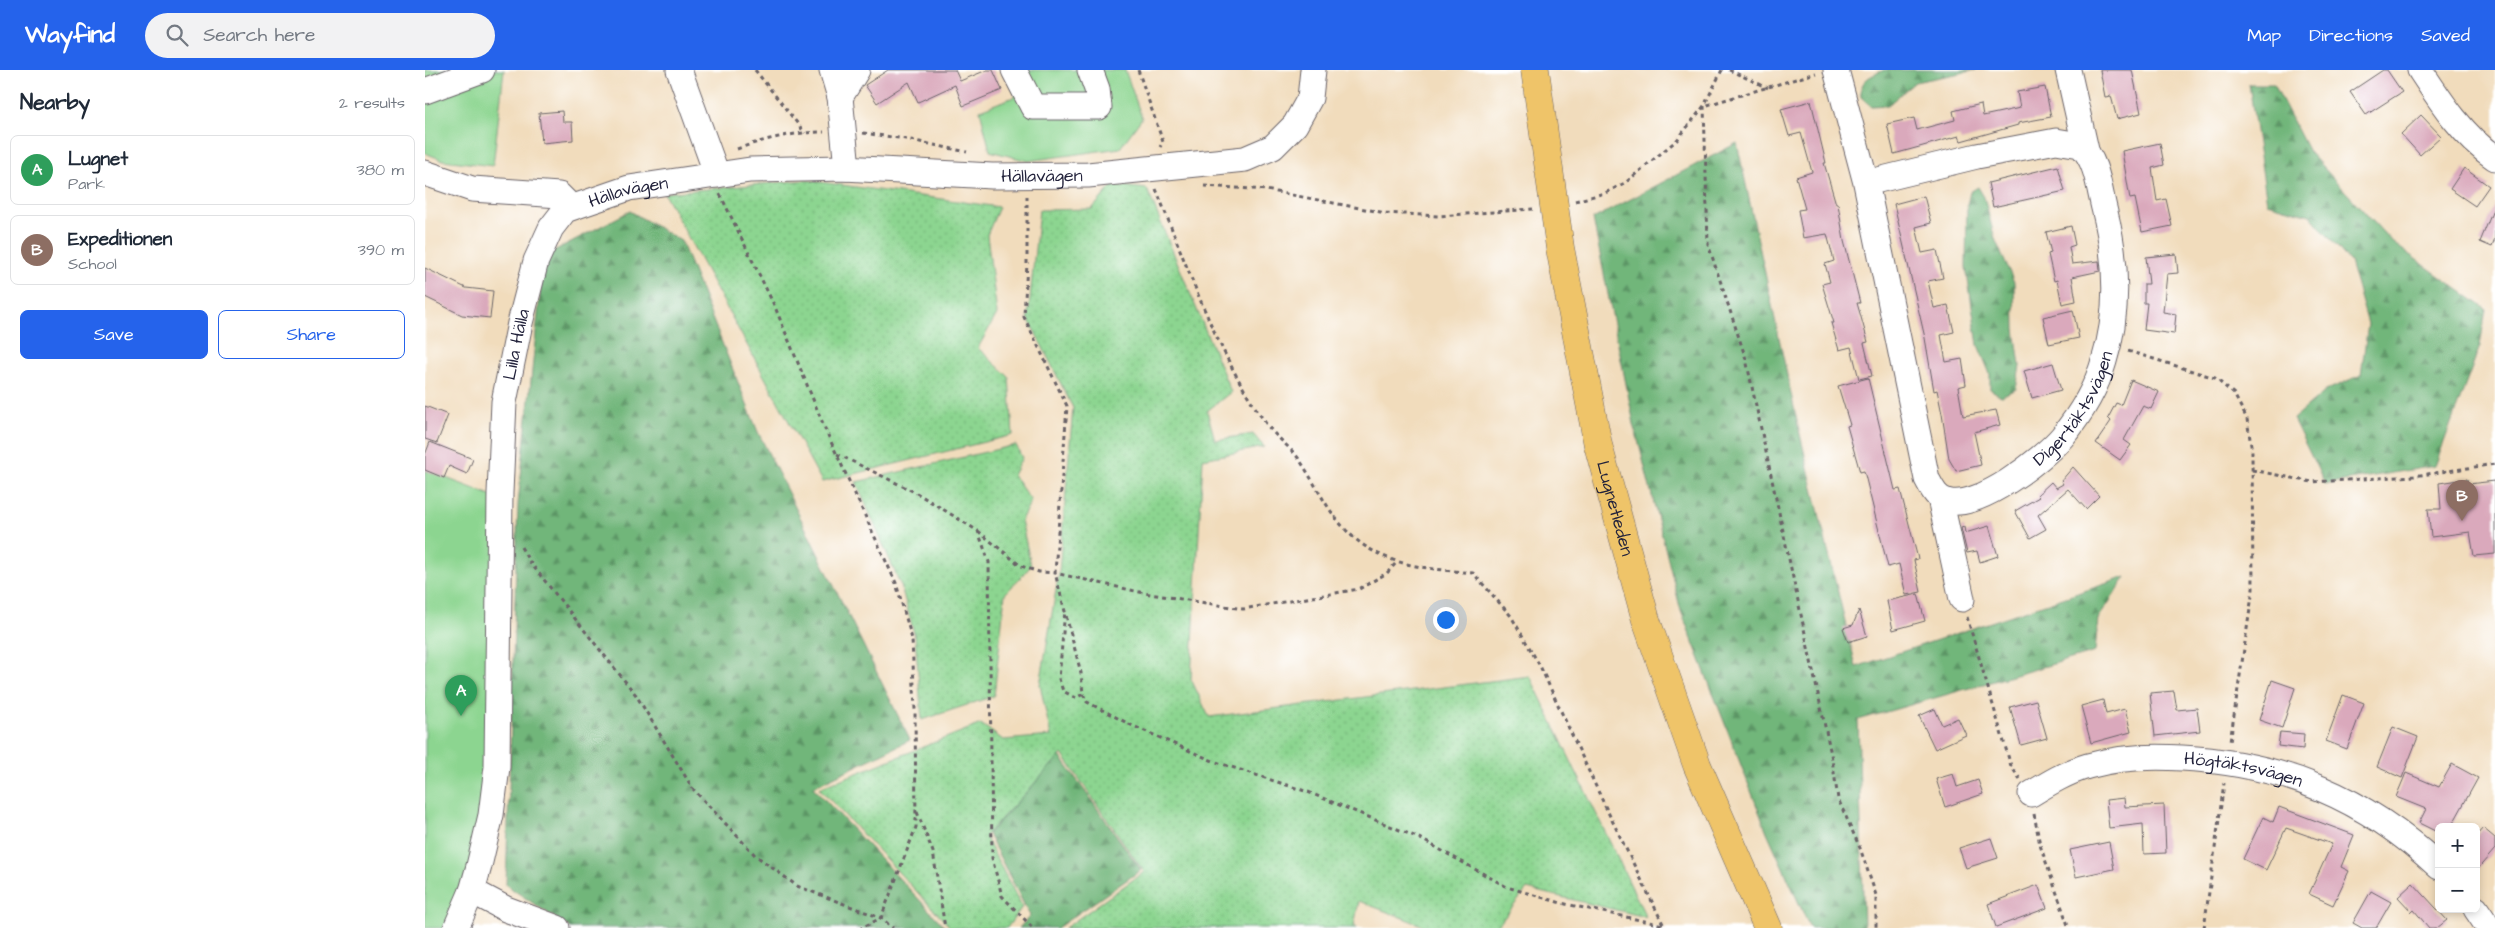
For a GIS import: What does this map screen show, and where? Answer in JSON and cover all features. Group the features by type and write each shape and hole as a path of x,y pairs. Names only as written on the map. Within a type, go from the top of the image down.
{"highway":[{"name":"Lugnetleden","path":"1535,70 1560,248 1598,446 1646,620 1697,765 1768,928"}],"street":[{"path":"425,91 482,70"},
{"path":"679,70 714,175"},
{"path":"832,70 840,97 847,168"},
{"path":"840,97 857,70"},
{"path":"1014,70 1033,107 1099,108 1097,89 1090,70"},
{"name":"Hällavägen","path":"571,206 629,188 750,170 847,168 992,176 1088,175 1245,159 1262,153 1284,137 1302,115 1310,98 1313,70"},
{"name":"Digertäktsvägen","path":"1940,498 1959,502 1977,497 2019,474 2041,457 2061,438 2093,391 2108,345 2115,300 2115,267 2109,228 2091,159 2086,150 2068,70"},
{"path":"2420,70 2443,105 2475,143 2495,158"},
{"path":"1827,72 1866,183 1921,454 1927,479 1940,498 1962,600"},
{"path":"1866,183 1977,156 2056,141 2077,144 2086,150"},
{"path":"425,173 472,189 559,195 571,206"},
{"name":"Lilla Hälla","path":"456,928 472,891 491,815 497,767 500,493 504,402 526,295 536,260 551,228 565,210 571,206"},
{"name":"Högtäktsvägen","path":"2031,794 2075,770 2108,761 2166,757 2227,762 2276,772 2332,793 2374,815 2403,835 2435,863"},
{"path":"472,891 505,910 557,928"},
{"path":"2479,913 2489,928"}],"path":[{"path":"755,70 806,133"},
{"path":"1138,70 1163,142 1158,151"},
{"path":"1572,202 1605,194 1625,183 1677,140 1704,106 1722,70"},
{"path":"1729,70 1769,88"},
{"path":"1704,106 1827,72"},
{"path":"1704,106 1708,244 1746,359 1832,760 1838,799 1860,848 1876,895 1877,928"},
{"path":"714,175 775,307 837,454 896,583 912,639 917,827 881,918 861,928"},
{"path":"1026,176 1027,263 1024,317 1067,406 1055,573 1081,673 1083,694 1087,702 1131,725 1213,761 1309,792 1419,838 1507,887 1561,903 1664,926"},
{"path":"1195,186 1266,190 1386,213 1439,216 1533,209"},
{"path":"1166,188 1156,188 1192,280 1213,328 1262,418 1300,461 1324,503 1351,536 1369,548 1397,562 1416,567 1473,573 1511,616 1540,666 1605,806 1664,926"},
{"path":"2108,345 2215,378 2234,394 2247,420 2252,470 2253,590 2204,928"},
{"path":"837,454 915,492 979,531 1021,566 1039,572 1055,573 1144,593 1243,609 1359,589 1387,573 1397,562"},
{"path":"2252,470 2311,482 2415,476 2495,464"},
{"path":"979,531 989,562 992,858 1002,896 1033,928"},
{"path":"517,539 529,561 636,695 693,788 755,855 797,886 881,918 893,928"},
{"path":"1962,600 2011,766 2031,794 2040,845 2069,928"},
{"path":"1065,610 1059,679 1063,691 1076,698 1083,694"},
{"path":"916,809 933,852 945,928"}],"green space":[{"path":"425,70 504,70 493,166 443,160 425,153"},
{"path":"1004,70 1125,70 1142,118 1120,148 1028,161 990,151 980,110 1016,96"},
{"path":"1884,70 1976,70 1915,82 1888,105 1871,106 1861,97 1862,86 1867,79"},
{"path":"2249,84 2274,84 2309,152 2393,243 2486,309 2480,346 2435,466 2325,484 2293,419 2327,390 2361,375 2368,324 2350,262 2310,215 2267,203"},
{"path":"1737,143 1798,426 1856,667 2126,577 2098,619 2095,652 1858,720 1864,928 1810,928 1767,832 1681,611 1634,424 1593,219"},
{"path":"806,180 999,207 987,235 997,314 978,348 1009,377 1013,435 822,482 664,193"},
{"path":"1113,185 1147,189 1231,392 1207,411 1215,440 1253,434 1264,447 1203,459 1191,679 1209,717 1530,676 1646,917 1527,889 1496,928 1429,928 1359,901 1354,926 1357,928 1065,928 1144,872 1062,754 985,836 1022,907 1007,928 951,928 819,788 981,724 1003,740 1051,736 1040,685 1059,572 1073,408 1028,318 1039,210 1092,209"},
{"path":"1978,187 1984,197 1995,239 2014,282 2015,329 2020,366 2016,389 2001,396 1990,389 1990,374 1978,345 1966,267 1967,205 1970,192"},
{"path":"630,211 681,241 758,432 910,740 813,787 946,928 570,928 506,885 518,504 544,256"},
{"path":"1016,445 1022,458 1013,475 1031,501 1021,520 1031,566 1005,594 994,696 922,720 915,637 901,586 856,482"},
{"path":"425,470 501,499 499,775 459,928 425,928"},
{"path":"1060,756 1141,870 1057,928 1019,928 1030,916 988,834"}],"building":[{"path":"888,70 955,70 960,81 987,70 993,70 1002,90 963,106 955,85 918,102 909,82 877,103 865,85"},
{"path":"2100,70 2132,70 2141,113 2117,119 2111,96 2105,97"},
{"path":"2383,70 2387,70 2402,92 2366,115 2350,92"},
{"path":"2045,87 2051,117 2018,123 2018,125 1961,141 1959,136 1894,154 1887,124 1914,118 1917,130 1955,120 1953,111 1981,104 1983,116 2020,108 2017,92"},
{"path":"1811,101 1826,163 1824,163 1836,204 1838,204 1844,241 1860,303 1857,303 1868,342 1864,343 1872,376 1859,379 1851,347 1839,350 1831,323 1834,323 1822,284 1830,282 1825,264 1834,261 1827,234 1803,238 1798,210 1805,209 1796,177 1812,172 1801,133 1789,136 1781,109"},
{"path":"562,111 563,122 572,122 573,140 542,143 539,113"},
{"path":"2421,115 2441,136 2420,155 2401,134"},
{"path":"2160,143 2164,165 2152,168 2157,201 2166,199 2172,226 2142,232 2135,198 2130,199 2122,151"},
{"path":"2058,166 2065,191 1993,207 1988,183"},
{"path":"2464,168 2489,186 2475,206 2450,189"},
{"path":"1924,196 1931,223 1916,227 1922,253 1937,250 1943,278 1928,281 1934,308 1948,305 1954,332 1941,335 1946,362 1962,359 1966,385 1958,387 1963,416 1996,410 2000,425 1974,432 1981,465 1956,471 1949,459 1937,390 1934,391 1925,338 1894,204"},
{"path":"2495,205 2495,239 2492,247 2480,242"},
{"path":"2071,226 2075,245 2069,247 2072,264 2099,261 2100,271 2072,277 2076,301 2062,304 2057,280 2054,281 2048,254 2051,253 2046,232"},
{"path":"2176,254 2178,273 2167,274 2163,312 2176,314 2174,334 2144,330 2147,303 2144,303 2144,284 2149,284 2146,257"},
{"path":"425,268 466,288 493,291 490,318 462,315 425,297"},
{"path":"2073,310 2079,338 2049,344 2043,317"},
{"path":"2053,363 2061,390 2032,398 2024,371"},
{"path":"1868,378 1895,490 1900,489 1918,559 1914,560 1921,592 1906,595 1899,564 1888,567 1864,471 1860,472 1847,426 1850,425 1838,386"},
{"path":"2131,380 2159,392 2151,409 2143,406 2124,440 2131,445 2120,460 2096,443 2111,421 2108,418 2116,403 2121,405"},
{"path":"425,406 448,415 437,443 425,439"},
{"path":"430,442 473,459 467,474 449,466 444,478 425,470 425,455"},
{"path":"2073,467 2099,496 2086,509 2068,489 2038,515 2046,529 2030,538 2015,511 2039,497 2037,495 2051,482 2056,488 2063,484 2061,481"},
{"path":"2467,479 2468,484 2495,481 2495,554 2474,556 2470,532 2431,537 2428,509 2441,509 2439,483"},
{"path":"1989,526 1998,556 1980,562 1977,551 1967,553 1961,528 1964,527 1965,533"},
{"path":"1918,594 1925,621 1893,630 1887,601"},
{"path":"1859,610 1867,636 1848,642 1843,628 1853,625"},
{"path":"2272,680 2295,688 2282,728 2259,720"},
{"path":"2174,691 2177,710 2197,708 2200,731 2155,736 2150,693"},
{"path":"2343,695 2364,703 2347,749 2326,741"},
{"path":"2036,700 2047,738 2021,745 2010,707"},
{"path":"2103,700 2106,714 2125,709 2131,732 2091,743 2081,706"},
{"path":"1935,709 1942,725 1958,718 1966,735 1935,749 1919,716"},
{"path":"2393,727 2418,737 2402,778 2377,767"},
{"path":"2280,732 2304,734 2303,749 2278,746"},
{"path":"2452,764 2478,778 2453,823 2435,823 2435,831 2419,823 2426,809 2396,797 2406,773 2439,787"},
{"path":"1953,774 1957,787 1978,780 1983,794 1945,807 1936,779"},
{"path":"2124,798 2125,807 2164,805 2166,853 2144,854 2143,824 2109,828 2106,800"},
{"path":"2279,807 2354,835 2341,867 2349,871 2333,905 2309,894 2332,844 2286,828 2266,870 2243,859 2263,817 2273,822"},
{"path":"2483,828 2495,838 2495,849 2480,866 2480,831"},
{"path":"1991,838 1998,858 1966,868 1959,848"},
{"path":"2109,842 2114,869 2076,877 2070,850"},
{"path":"2413,883 2435,907 2435,913 2441,913 2447,920 2437,928 2429,928 2414,910 2412,912 2398,897"},
{"path":"2038,885 2047,908 1996,927 1988,904"},
{"path":"2371,891 2391,902 2376,928 2362,928 2353,923"}],"place":[{"name":"Expeditionen","path":"2462,521"},
{"name":"Lugnet","path":"461,716"}]}
